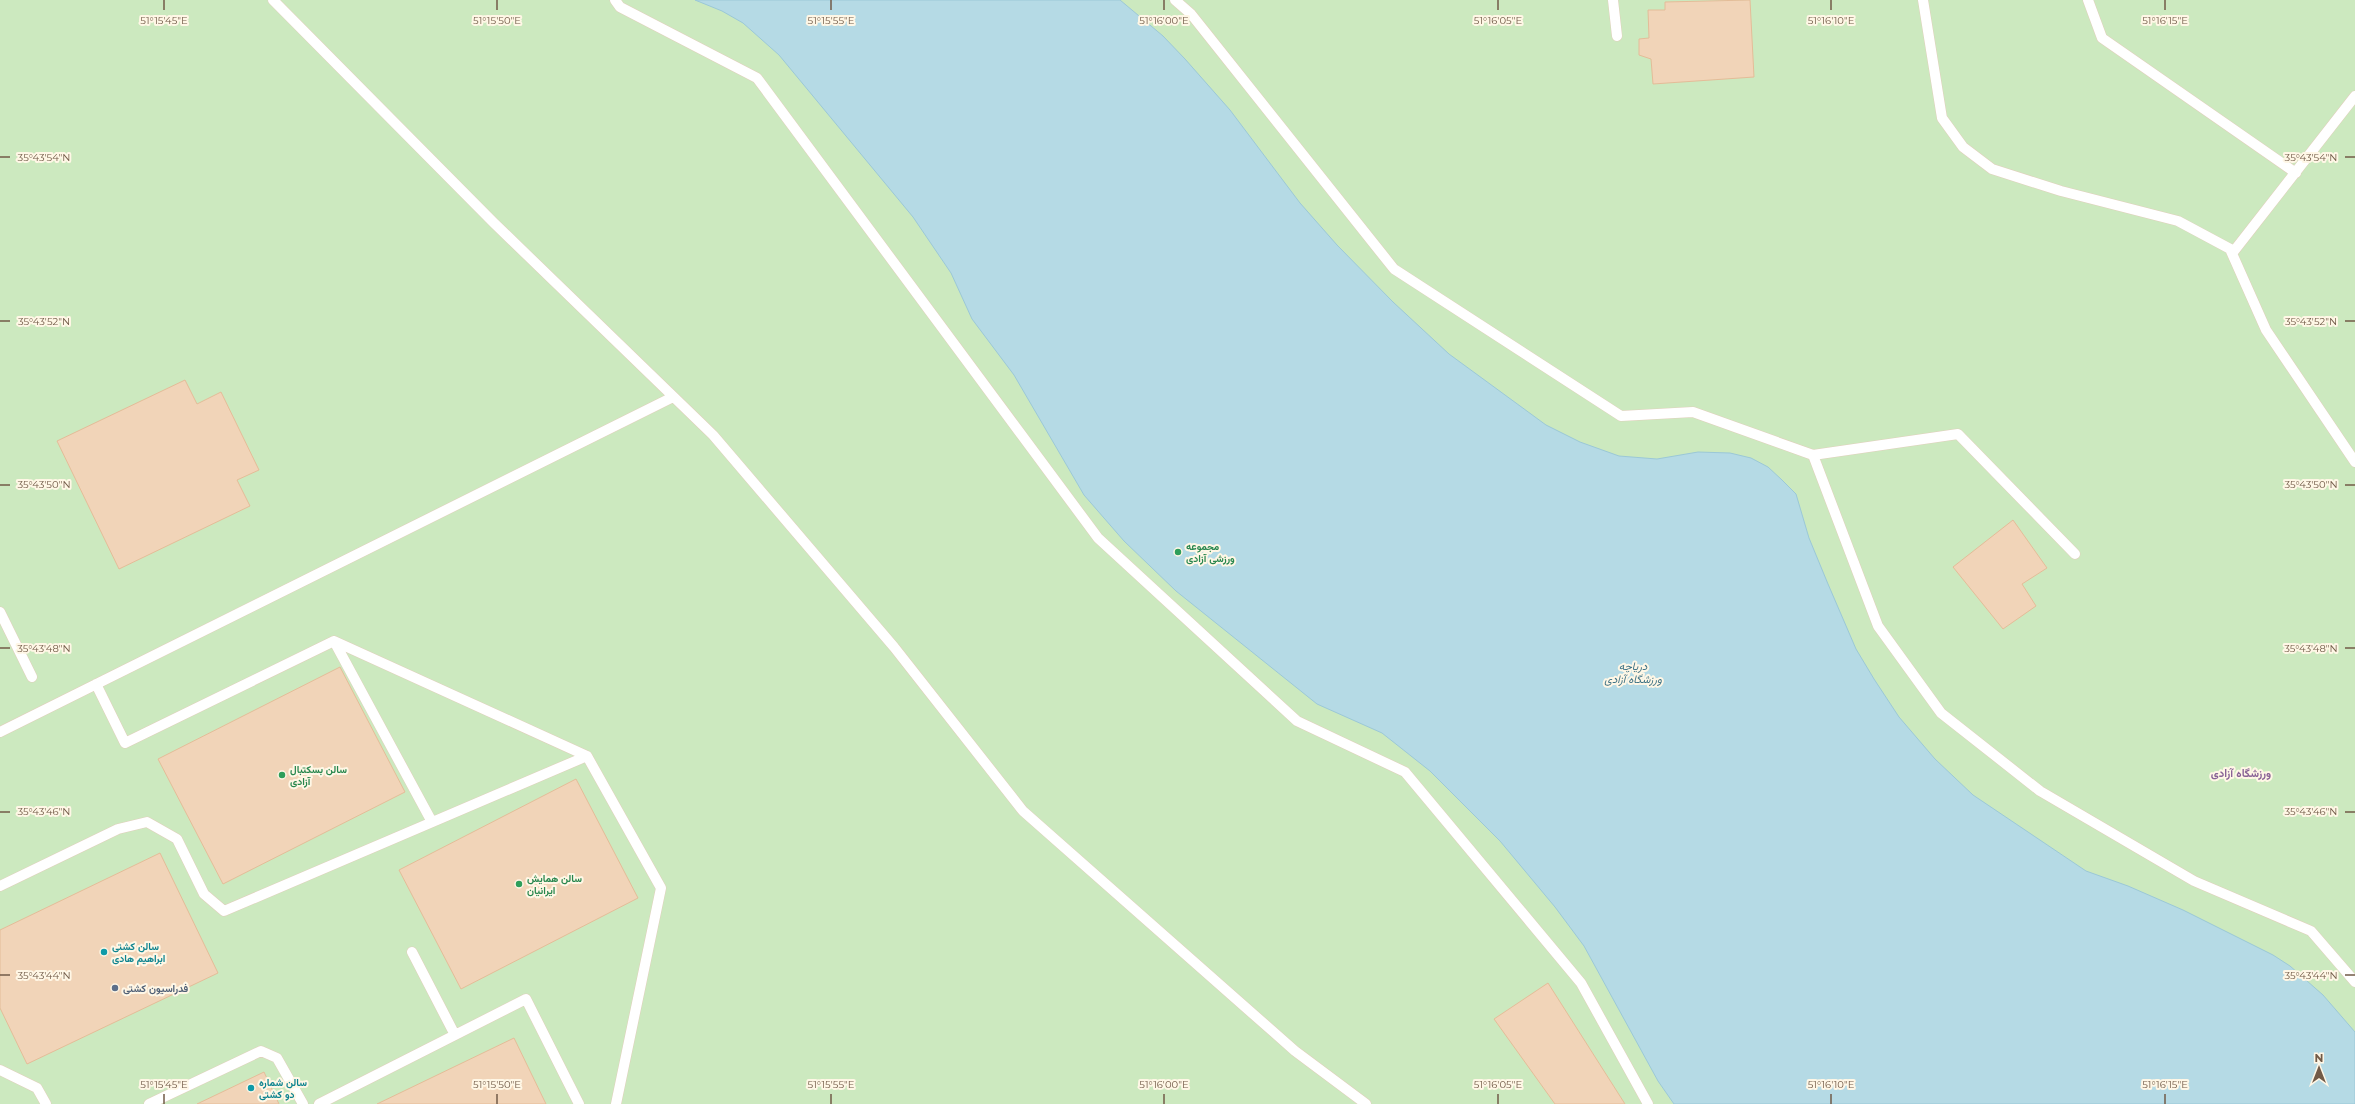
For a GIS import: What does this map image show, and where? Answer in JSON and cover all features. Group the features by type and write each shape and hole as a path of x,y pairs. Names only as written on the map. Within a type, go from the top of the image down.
{"lane":[{"path":"273,0 494,223 713,435 894,646 1023,811 1295,1050 1366,1104"},
{"path":"615,0 620,7 758,78 1098,538 1297,721 1405,772 1581,983 1648,1104"},
{"path":"1175,0 1191,14 1394,269 1621,416 1693,412 1813,455 1958,434 2075,554"},
{"path":"1613,0 1617,36"},
{"path":"1923,0 1942,118 1963,147 1992,169 2061,191 2178,221 2234,251 2355,96"},
{"path":"2088,0 2102,38 2296,173"},
{"path":"2230,249 2266,330 2355,462"},
{"path":"0,732 673,397"},
{"path":"1813,455 1878,626 1941,713 2040,791 2194,881 2312,931 2355,982"},
{"path":"0,612 32,677"},
{"path":"96,684 125,743 334,641"},
{"path":"334,641 587,756 661,888 616,1104"},
{"path":"334,641 432,822"},
{"path":"0,886 118,829 147,822 177,838 204,894 224,911 587,756"},
{"path":"412,952 455,1035"},
{"path":"319,1104 526,999 579,1104"},
{"path":"149,1104 261,1051 277,1058 303,1104"},
{"path":"0,1070 37,1088 46,1104"}],"green space":[{"name":"مجموعه ورزشی آزادی","path":"0,0 2355,0 2355,1104 0,1104"}],"water":[{"name":"دریاچه ورزشگاه آزادی","path":"695,0 1120,0 1163,36 1185,59 1230,110 1300,203 1337,245 1393,302 1449,354 1546,425 1580,442 1619,456 1657,459 1698,452 1730,453 1751,458 1768,467 1796,494 1809,538 1856,649 1899,717 1935,759 1973,795 2086,871 2128,886 2183,910 2273,955 2290,966 2323,995 2355,1032 2355,1104 1674,1104 1658,1081 1584,946 1555,907 1500,841 1430,771 1382,733 1317,704 1176,591 1124,541 1084,495 1014,375 972,319 951,273 913,217 779,55 743,23 722,11"}],"building":[{"path":"1750,0 1754,77 1653,84 1651,59 1639,55 1639,39 1649,38 1648,10 1665,10 1665,2"},
{"path":"185,380 197,404 221,392 259,470 237,480 250,506 119,569 57,441"},
{"path":"2013,520 2047,568 2022,584 2036,606 2003,629 1953,567"},
{"name":"سالن بسکتبال آزادی","path":"340,667 405,792 223,884 158,759"},
{"name":"سالن همایش ایرانیان","path":"576,779 638,898 461,989 399,870"},
{"name":"سالن کشتی ابراهیم هادی","path":"160,853 218,973 27,1064 0,1008 0,930"},
{"path":"1548,983 1625,1104 1555,1104 1494,1019"},
{"path":"514,1038 546,1104 377,1104"},
{"name":"سالن شماره دو کشتی","path":"264,1072 279,1104 197,1104"}],"place":[{"name":"مجموعه ورزشی آزادی","path":"1178,552"},
{"name":"سالن بسکتبال آزادی","path":"282,775"},
{"name":"سالن همایش ایرانیان","path":"519,884"},
{"name":"سالن کشتی ابراهیم هادی","path":"104,952"},
{"name":"فدراسیون کشتی","path":"115,988"},
{"name":"سالن شماره دو کشتی","path":"251,1088"}],"district":[{"name":"ورزشگاه آزادی","path":"2241,773"}]}
